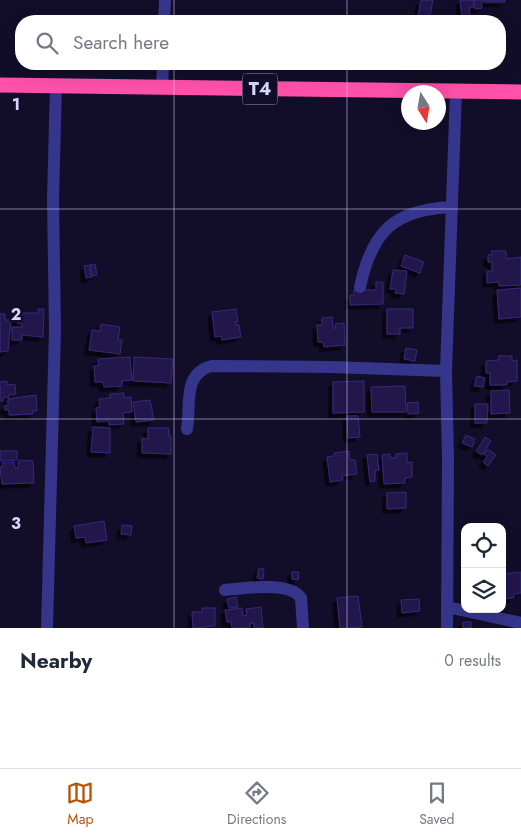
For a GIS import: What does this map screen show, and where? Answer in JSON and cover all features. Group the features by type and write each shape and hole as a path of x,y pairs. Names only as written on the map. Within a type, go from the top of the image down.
{"highway":[{"name":"T4","path":"0,85 56,84 162,88 521,92"}],"street":[{"path":"164,0 164,15"},
{"path":"162,88 163,70"},
{"path":"47,628 55,330 53,199 56,84"},
{"path":"447,628 448,458 446,372 456,92"},
{"path":"360,287 369,253 381,235 411,212 451,206"},
{"path":"187,429 190,412 189,388 194,377 202,369 212,366 331,367 446,372"},
{"path":"226,590 266,587 294,590 301,598 303,628"},
{"path":"447,607 521,623"}],"building":[{"path":"421,0 433,0 430,15 418,15"},
{"path":"460,0 473,0 474,7 469,8 470,15 462,15"},
{"path":"474,0 481,0 482,8 475,9"},
{"path":"483,0 505,0 505,2 483,2"},
{"path":"492,251 506,251 506,259 521,257 521,285 499,286 499,282 487,283 487,271 492,271 492,262 488,262 488,255 492,255"},
{"path":"405,255 424,262 420,273 401,266"},
{"path":"95,264 97,275 92,276 90,265"},
{"path":"90,265 92,277 86,278 84,266"},
{"path":"393,270 407,271 404,294 395,293 396,289 390,289"},
{"path":"376,282 383,282 383,304 350,305 350,295 354,295 354,290 376,290"},
{"path":"521,288 521,317 499,319 497,290"},
{"path":"38,309 44,309 43,337 22,335 22,340 12,340 12,327 22,327 22,324 17,323 17,313 38,313"},
{"path":"236,309 238,322 235,322 236,325 239,325 241,337 222,340 221,336 215,337 212,312"},
{"path":"387,309 413,309 413,328 400,328 400,334 387,334"},
{"path":"0,314 5,314 5,320 11,320 8,351 0,352"},
{"path":"332,317 333,328 336,328 335,324 344,323 345,345 324,347 323,342 318,342 317,325 322,325 322,318"},
{"path":"101,324 120,327 118,340 122,340 120,354 89,350 92,330 100,331"},
{"path":"406,348 417,350 415,361 404,359"},
{"path":"499,356 512,356 512,361 517,360 517,381 507,382 507,385 490,385 490,373 486,373 486,361 499,360"},
{"path":"130,357 132,380 122,381 122,386 104,387 103,382 95,382 94,366 99,365 98,359"},
{"path":"134,357 173,359 171,383 133,381"},
{"path":"477,376 485,378 483,387 474,386"},
{"path":"7,381 7,385 15,384 16,394 9,395 9,397 3,398 3,401 0,401 0,382"},
{"path":"364,381 364,412 333,413 333,382"},
{"path":"405,386 406,412 372,412 371,387"},
{"path":"509,390 510,413 491,414 491,391"},
{"path":"124,393 124,398 131,397 132,412 123,413 124,424 109,425 109,421 97,422 96,408 100,407 99,399 110,398 110,394"},
{"path":"36,395 37,411 32,411 33,414 9,415 9,410 5,410 4,406 8,405 8,399"},
{"path":"150,400 154,420 136,422 133,402"},
{"path":"418,402 419,413 408,414 407,403"},
{"path":"475,404 488,404 487,423 475,423"},
{"path":"347,416 358,416 360,437 348,438"},
{"path":"93,427 110,428 110,453 91,452"},
{"path":"148,428 169,428 171,454 142,453 142,438 148,439"},
{"path":"466,435 475,439 472,447 462,443"},
{"path":"485,437 491,441 482,455 476,451"},
{"path":"488,449 496,455 488,466 483,462 487,457 484,454"},
{"path":"0,451 17,451 17,460 0,461"},
{"path":"349,451 350,460 355,460 357,474 342,476 343,480 330,482 327,457 334,456 334,453"},
{"path":"407,453 407,463 412,462 412,477 405,478 405,483 384,484 382,455 390,454 390,458 396,458 396,454"},
{"path":"377,454 379,470 375,470 375,481 370,482 367,455"},
{"path":"19,460 33,461 34,483 2,484 0,467 3,467 2,463 14,462 15,468 18,468"},
{"path":"406,492 406,508 387,509 387,493"},
{"path":"104,521 107,540 86,543 85,537 76,538 74,526"},
{"path":"122,525 132,526 131,535 121,534"},
{"path":"259,568 264,569 263,579 257,578"},
{"path":"292,572 299,572 298,580 292,579"},
{"path":"521,572 521,593 514,594 514,598 506,599 506,574"},
{"path":"358,596 362,627 340,628 337,598"},
{"path":"236,597 238,607 229,608 227,599"},
{"path":"419,599 420,611 402,613 401,600"},
{"path":"261,607 263,628 254,628 254,623 250,623 250,628 232,628 231,622 227,622 225,610 242,608 243,616 247,615 246,609"},
{"path":"202,608 215,608 215,626 193,628 192,612 202,612"},
{"path":"463,622 471,622 471,628 463,628"}]}
